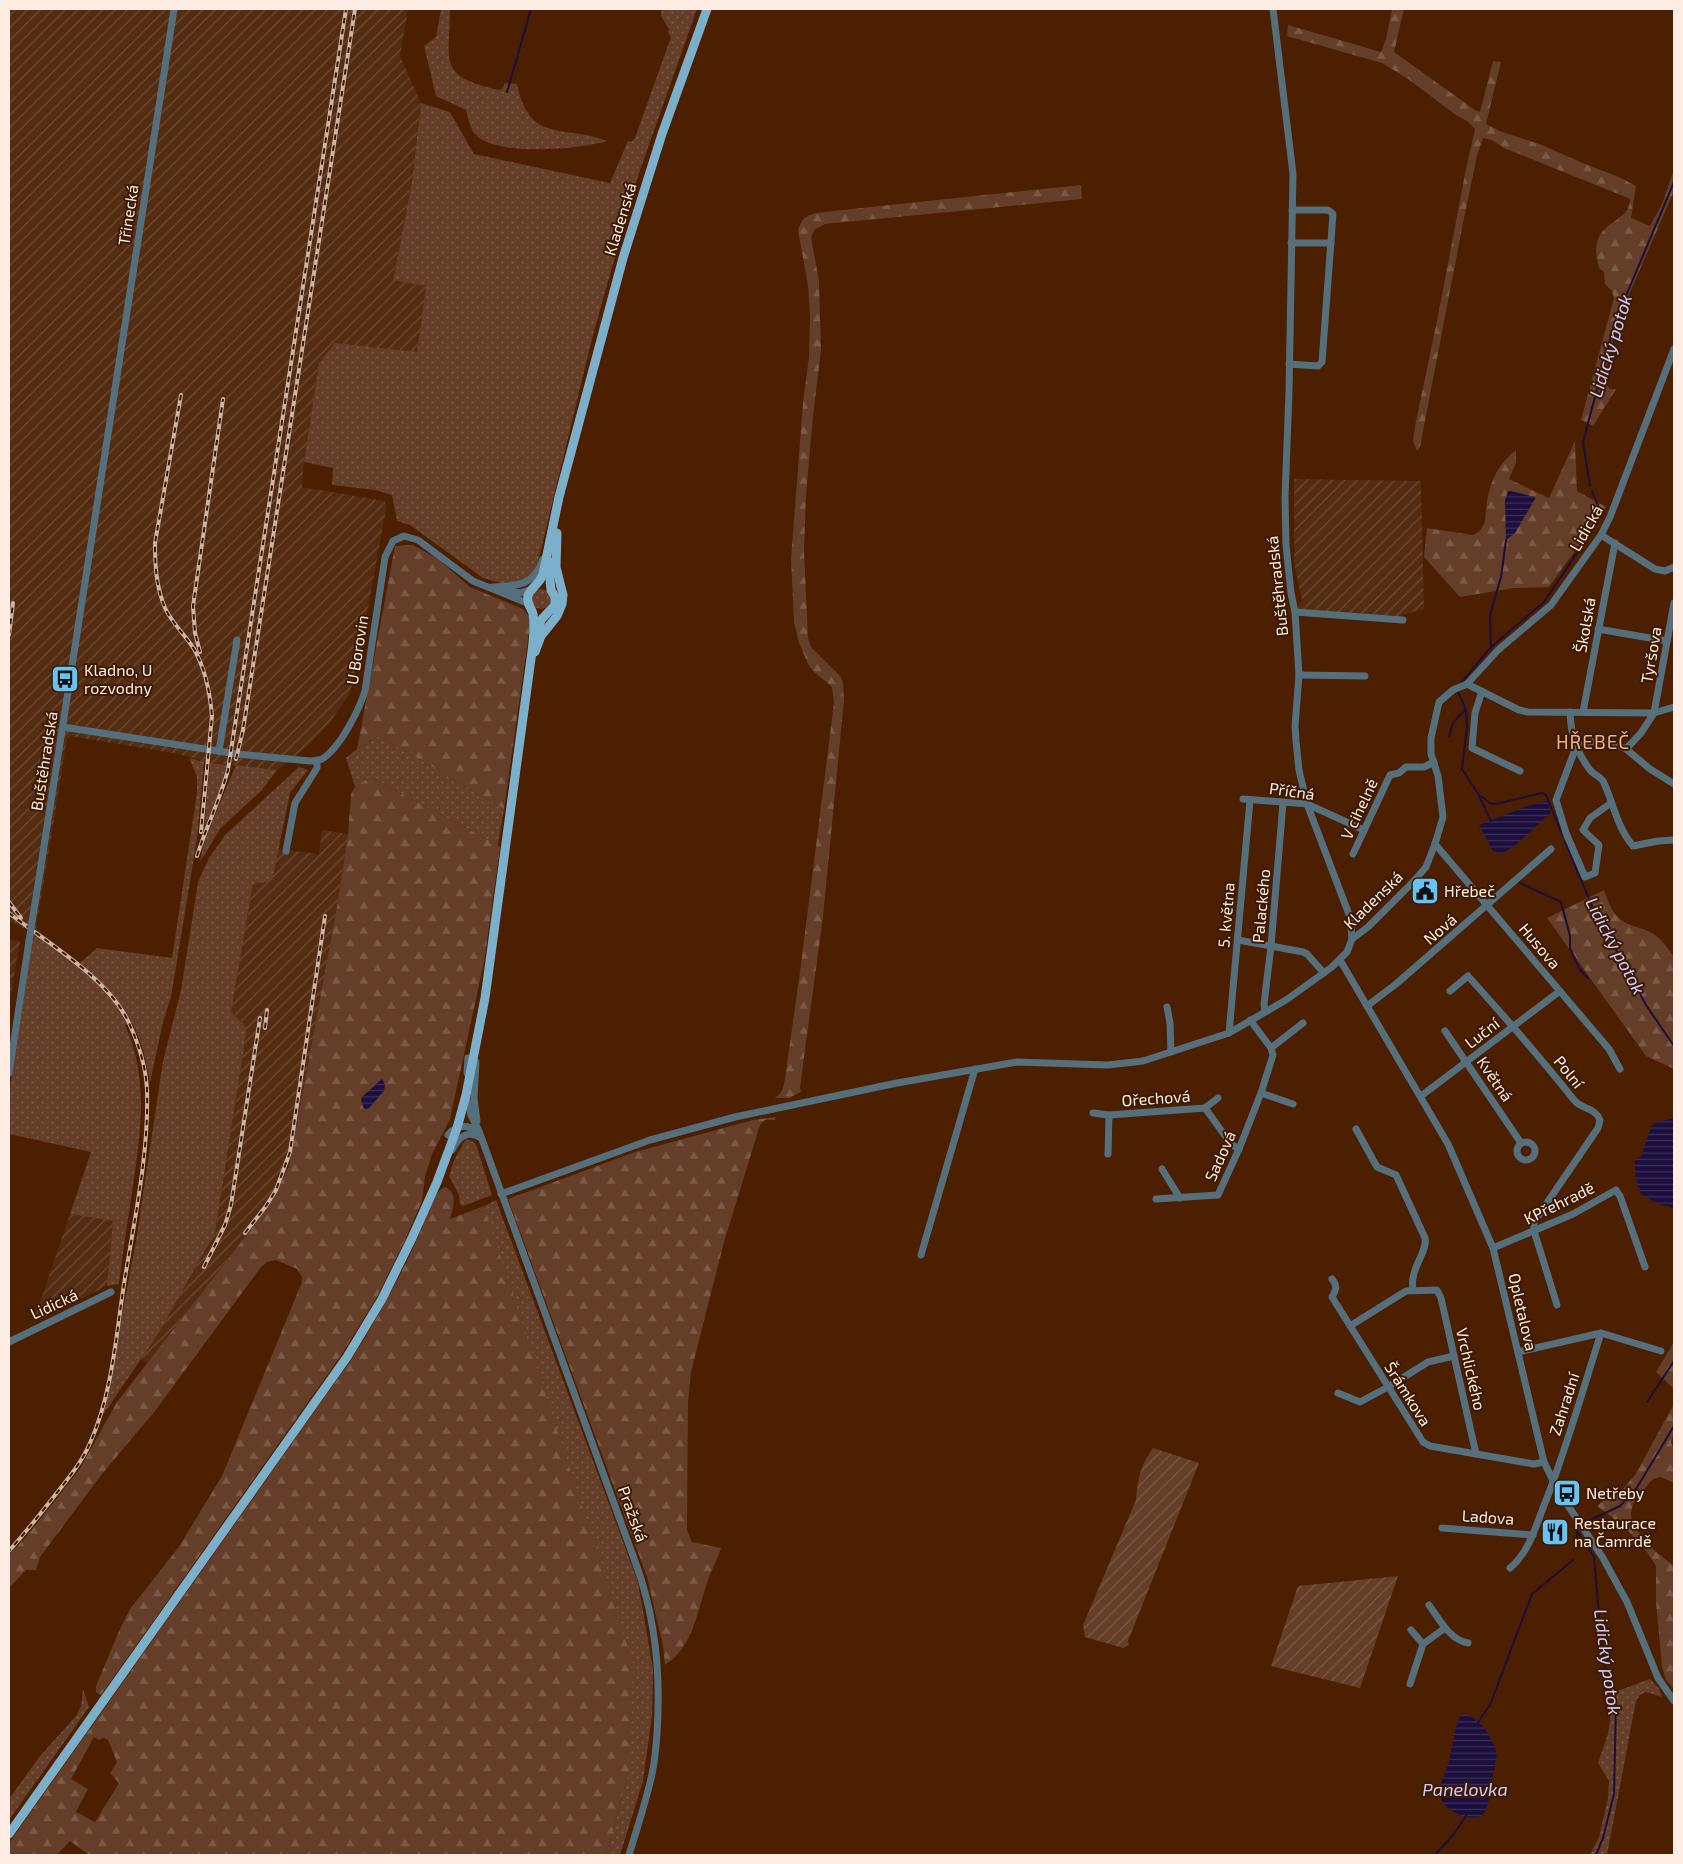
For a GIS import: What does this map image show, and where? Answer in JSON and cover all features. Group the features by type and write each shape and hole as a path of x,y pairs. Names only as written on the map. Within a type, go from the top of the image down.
{"main road":[{"name":"Kladenská","path":"574,443 626,248 662,134 707,9"},
{"path":"547,613 537,614 533,611 528,603 528,595 543,574 553,523 574,443"},
{"path":"530,666 538,627 555,605 555,597 551,590 550,570 574,443"},
{"path":"530,666 541,636 557,616 562,604 563,595 556,567 557,533"},
{"path":"534,588 544,586 551,590"},
{"path":"9,1834 347,1357 386,1292 437,1182 457,1128 480,1030 530,666 534,631 533,611"},
{"path":"427,1203 459,1101 490,963"}],"street":[{"name":"Třinecká","path":"110,425 174,9"},
{"name":"Buštěhradská","path":"1273,9 1292,158 1285,497 1286,545 1295,612 1299,675 1296,741 1299,770 1307,804 1348,909 1352,939"},
{"path":"1289,364 1318,366 1322,362 1333,214 1331,212 1292,210"},
{"path":"1291,243 1330,243"},
{"name":"Lidická","path":"1467,684 1498,650 1552,606 1601,534 1610,517 1674,349"},
{"name":"Buštěhradská","path":"9,1073 110,425"},
{"path":"488,587 517,586 538,572 553,523"},
{"path":"1601,534 1655,569 1665,571 1674,568"},
{"name":"U Borovin","path":"286,850 295,803 317,768 317,760 323,758 331,751 348,729 365,691 385,557 393,541 404,536 418,540 462,574 488,587"},
{"name":"Školská","path":"1583,712 1615,542"},
{"path":"488,587 520,593 534,588"},
{"path":"488,587 528,603"},
{"name":"Tyršova","path":"1654,713 1674,603"},
{"path":"1295,612 1403,620"},
{"path":"1598,628 1667,642"},
{"path":"219,751 236,640"},
{"path":"1299,675 1365,676"},
{"path":"1467,684 1519,710 1528,712 1654,713 1674,707"},
{"name":"Kladenská","path":"501,1194 650,1140 735,1117 896,1083 1017,1062 1108,1066 1142,1061 1229,1033 1286,1000 1340,960 1352,939 1368,927 1426,867 1443,817 1438,776 1431,754 1431,738 1439,702 1453,690 1467,684"},
{"path":"1482,691 1475,713 1472,748 1520,771"},
{"path":"1570,712 1576,747 1591,771 1603,780 1618,823 1633,846 1674,840"},
{"path":"1626,749 1641,733 1654,713"},
{"path":"63,727 219,751 310,761 317,760"},
{"path":"1611,803 1590,818 1583,830 1599,845 1596,873 1585,877 1566,833 1556,800 1576,747 1582,742 1618,744 1650,769 1674,784"},
{"name":"V cihelně","path":"1353,854 1390,775 1406,767 1424,767 1434,762"},
{"name":"Příčná","path":"1246,800 1307,804 1364,830"},
{"name":"5. května","path":"1229,1033 1238,940 1246,800"},
{"name":"Palackého","path":"1265,1012 1264,1004 1284,803"},
{"name":"Husova","path":"1435,844 1609,1049 1620,1068"},
{"name":"Nová","path":"1367,1006 1396,984 1551,849"},
{"path":"1238,940 1307,954 1324,973"},
{"name":"Opletalova","path":"1340,960 1448,1144 1493,1248 1544,1462 1553,1483 1600,1554 1627,1602 1658,1678 1674,1701"},
{"name":"Polní","path":"1450,991 1468,976 1513,1026 1577,1104 1593,1111 1600,1122 1598,1128 1534,1222 1534,1231"},
{"name":"Luční","path":"1421,1096 1560,991"},
{"path":"1167,1007 1170,1023 1171,1052"},
{"path":"1250,1020 1271,1048 1303,1023"},
{"path":"480,1030 474,1086 475,1110 480,1134"},
{"name":"Květná","path":"1445,1031 1521,1143"},
{"name":"Sadová","path":"1156,1200 1218,1195 1239,1149 1261,1092 1273,1055 1271,1048"},
{"path":"468,1058 466,1094 471,1115 480,1134"},
{"path":"921,1255 975,1069"},
{"path":"1261,1092 1293,1104"},
{"name":"Ořechová","path":"1093,1113 1110,1115 1205,1108 1218,1098"},
{"name":"Ořechová","path":"1205,1108 1231,1144 1239,1149"},
{"name":"Ořechová","path":"1108,1154 1110,1115"},
{"path":"448,1135 457,1128 469,1126 480,1134"},
{"path":"1350,1326 1406,1291 1413,1290 1413,1274 1425,1245 1425,1238 1396,1175 1378,1167 1356,1129"},
{"path":"437,1182 453,1148 462,1136 480,1134"},
{"name":"Pražská","path":"480,1134 639,1572 654,1626 658,1678 655,1750 652,1773 629,1855"},
{"path":"1162,1169 1180,1198"},
{"name":"KPřehradě","path":"1493,1248 1573,1214 1616,1190 1620,1196 1644,1267"},
{"path":"1534,1231 1557,1305"},
{"name":"Šrámkova","path":"1332,1280 1336,1284 1336,1290 1332,1298 1423,1442 1430,1446 1534,1464 1544,1462"},
{"name":"Vrchlického","path":"1413,1290 1437,1290 1441,1298 1476,1454"},
{"name":"Lidická","path":"9,1342 111,1292"},
{"path":"1518,1352 1601,1333 1661,1351"},
{"name":"Zahradní","path":"1553,1483 1601,1333"},
{"path":"1338,1393 1360,1402 1388,1388 1428,1362 1454,1356"},
{"name":"Ladova","path":"1510,1568 1518,1562 1533,1535 1553,1483"},
{"name":"Ladova","path":"1442,1528 1533,1535"},
{"path":"1429,1605 1445,1628 1461,1642 1468,1644"},
{"path":"1410,1684 1423,1644 1445,1628"},
{"path":"1411,1630 1423,1644"}],"shaded area":[{"path":"9,9 408,9 400,56 421,103 412,182 393,279 426,286 417,352 319,363 304,462 302,487 385,501 386,509 361,647 350,693 329,724 308,746 277,770 204,762 179,754 70,736 67,739 36,929 23,928 9,920"},
{"path":"1294,479 1421,481 1424,609 1398,616 1296,609 1302,600 1294,564"},
{"path":"322,830 348,834 338,901 289,1167 269,1206 147,1363 141,1359 158,1334 215,1233 247,1028 231,1012 253,883 272,880 278,849 319,854"},
{"path":"9,940 20,941 9,1006"},
{"path":"70,1214 113,1221 107,1286 33,1323"}],"green space":[{"path":"441,9 450,9 449,54 451,64 456,72 465,79 479,85 499,90 502,89 505,83 517,84 526,110 536,122 554,130 589,135 608,141 579,147 520,149 487,142 476,135 471,127 466,110 436,96 424,46 436,37"},
{"path":"661,9 697,9 639,173 594,331 536,570 527,578 514,584 504,584 483,578 410,525 397,521 392,495 375,490 332,485 333,468 304,462 319,363 335,343 417,352 426,286 393,280 412,182 421,103 450,112 474,154 610,183 628,141 631,142 635,138 671,37 668,32 669,29 661,16"},
{"path":"1392,9 1404,9 1394,52 1475,110 1480,112 1493,61 1501,62 1486,124 1500,131 1542,145 1636,186 1631,218 1650,226 1662,204 1674,170 1674,191 1618,320 1603,381 1610,389 1616,389 1593,426 1581,420 1614,298 1612,291 1605,284 1604,272 1599,268 1596,252 1598,240 1602,232 1623,215 1628,209 1630,200 1504,148 1492,140 1483,138 1477,156 1420,447 1417,451 1413,441 1416,421 1475,129 1467,121 1408,79 1382,63 1287,36 1288,25 1381,52 1386,39"},
{"path":"1081,185 1082,199 825,224 814,230 811,238 819,281 821,350 806,495 804,551 808,638 811,647 840,676 843,682 844,700 823,917 800,1087 801,1092 789,1098 774,1098 781,1093 785,1078 834,703 832,687 812,670 808,664 799,643 794,622 791,559 803,403 809,357 810,315 808,285 798,231 800,225 807,217 816,213"},
{"path":"1575,441 1577,491 1606,507 1549,587 1514,588 1460,597 1424,557 1427,528 1473,535 1479,531 1485,521 1489,491 1496,473 1516,450 1516,463 1509,479 1549,498"},
{"path":"413,545 438,559 470,587 523,609 531,618 504,809 379,736 357,749 395,546"},
{"path":"537,589 545,589 551,595 551,603 545,609 537,609 531,603 531,595"},
{"path":"379,736 504,809 498,845 370,777 355,787 346,758"},
{"path":"189,758 204,762 197,839 171,997 163,1022 150,1083 144,1052 136,1030 132,1023 125,1025 133,1045 137,1065 141,1104 140,1124 119,1284 107,1286 113,1221 70,1214 91,1152 9,1134 9,1095 33,936 36,929 80,963 97,948 172,958 197,793 197,777"},
{"path":"210,763 228,765 221,788 204,828"},
{"path":"236,765 277,770 262,790 220,829 200,862 204,841"},
{"path":"299,767 308,770 290,793 272,881 253,884 231,1012 247,1028 215,1233 158,1334 103,1415 136,1241 163,1061 181,990 198,882 209,858 225,835"},
{"path":"370,777 498,845 500,848 484,962 450,1119 432,1154 425,1177 422,1201 377,1297 342,1354 101,1695 96,1692 96,1686 130,1609 178,1548 222,1476 302,1282 302,1277 297,1269 276,1260 267,1262 261,1267 155,1411 102,1474 40,1557 36,1570 26,1570 9,1588 9,1555 26,1537 79,1470 117,1402 269,1206 289,1167 338,901 348,834 351,794 355,787"},
{"path":"1604,890 1612,909 1620,919 1657,936 1674,957 1674,1069 1646,1056 1547,918"},
{"path":"776,1117 775,1120 765,1120 760,1125 724,1242 691,1372 688,1402 687,1530 692,1542 721,1548 689,1637 683,1648 665,1665 663,1646 647,1577 508,1199 635,1152 753,1120"},
{"path":"466,1139 476,1144 492,1195 463,1206 460,1205 459,1195 449,1176 455,1158"},
{"path":"445,1187 454,1197 450,1219 484,1206 633,1663 629,1772 606,1855 89,1855 70,1841 57,1855 9,1855 9,1843 351,1360 390,1293 416,1241 432,1202 441,1189","holes":["94,1737 99,1740 104,1738 108,1740 117,1762 110,1773 119,1783 95,1822 76,1812 88,1789 71,1779"]},
{"path":"496,1200 638,1582 653,1669 652,1716 643,1781 620,1855 606,1855 629,1772 484,1206"},
{"path":"1674,1342 1674,1389 1656,1372"},
{"path":"1674,1404 1674,1432 1671,1442 1674,1450 1674,1483 1661,1477 1655,1478 1633,1504 1631,1513 1634,1527 1655,1551 1674,1566 1674,1689 1666,1680 1662,1667 1656,1602 1656,1566 1647,1552 1625,1527 1597,1506 1609,1496 1621,1491 1635,1475"},
{"path":"1153,1448 1199,1463 1128,1641 1129,1645 1123,1648 1085,1637 1083,1625 1136,1500 1140,1472"},
{"path":"1398,1576 1360,1688 1271,1666 1298,1586"},
{"path":"1650,1679 1659,1689 1662,1697 1646,1692 1640,1695 1636,1701 1607,1855 1590,1855 1599,1837 1608,1798 1609,1781 1598,1763 1608,1734 1612,1693"},
{"path":"83,1689 89,1707 9,1820 9,1799 40,1756 76,1716 81,1706"}],"water":[{"path":"1508,491 1535,497 1535,499 1515,533 1506,540 1505,500"},
{"path":"1547,801 1551,813 1508,850 1501,854 1493,851 1479,825 1527,806"},
{"path":"382,1079 385,1085 384,1091 368,1109 364,1109 361,1101 362,1097"},
{"path":"1674,1118 1674,1213 1671,1207 1656,1203 1641,1194 1636,1179 1635,1161 1641,1156 1651,1127 1655,1123"},
{"name":"Panelovka","path":"1461,1714 1474,1718 1484,1728 1492,1740 1497,1753 1488,1805 1482,1815 1471,1818 1458,1814 1447,1807 1443,1802 1440,1790"}],"waterway":[{"path":"507,92 531,9"},
{"name":"Lidický potok","path":"1590,486 1583,442 1615,322 1674,182"},
{"name":"Lidický potok","path":"1462,682 1491,647 1544,602 1593,529 1598,506 1592,491"},
{"path":"1491,647 1490,615 1501,577 1506,540"},
{"name":"Lidický potok","path":"1458,692 1466,710 1467,727 1462,769 1479,795 1490,803 1496,804 1542,793 1546,795 1563,836"},
{"path":"1449,737 1453,723 1465,710"},
{"path":"1479,796 1491,821"},
{"name":"Lidický potok","path":"1565,841 1591,904 1646,1005 1674,1046"},
{"path":"1520,883 1561,902 1570,936 1570,948 1580,970 1588,978"},
{"path":"1647,1402 1674,1361"},
{"name":"Lidický potok","path":"1584,1523 1620,1506 1636,1489 1674,1426"},
{"name":"Lidický potok","path":"1577,1531 1594,1557 1603,1661 1616,1704 1614,1794 1603,1838 1596,1855"},
{"path":"1576,1549 1577,1531"},
{"path":"1478,1722 1490,1705 1532,1594 1573,1560"},
{"path":"1435,1855 1454,1834 1466,1816"}],"railway":[{"path":"197,856 228,770 346,9"},
{"path":"236,759 243,730 355,9"},
{"path":"181,395 155,543 155,560 158,584 165,608 198,657 207,682 210,699 212,716 201,832"},
{"path":"200,652 195,633 193,606 223,399"},
{"path":"9,635 13,603"},
{"path":"9,902 21,918"},
{"path":"9,913 91,975 118,1005 128,1021 138,1046 145,1072 147,1090 146,1139 140,1188 112,1365 103,1405 90,1443 78,1465 9,1551"},
{"path":"245,1233 276,1190 290,1152 325,916"},
{"path":"265,1028 267,1010"},
{"path":"204,1267 225,1225 231,1205 260,1018"}],"place":[{"name":"Kladno, U rozvodny","path":"65,679"},
{"name":"Hřebeč","path":"1425,891"},
{"name":"Netřeby","path":"1567,1493"},
{"name":"Restaurace na Čamrdě","path":"1555,1532"}],"district":[{"name":"HŘEBEČ","path":"1593,742"}]}
